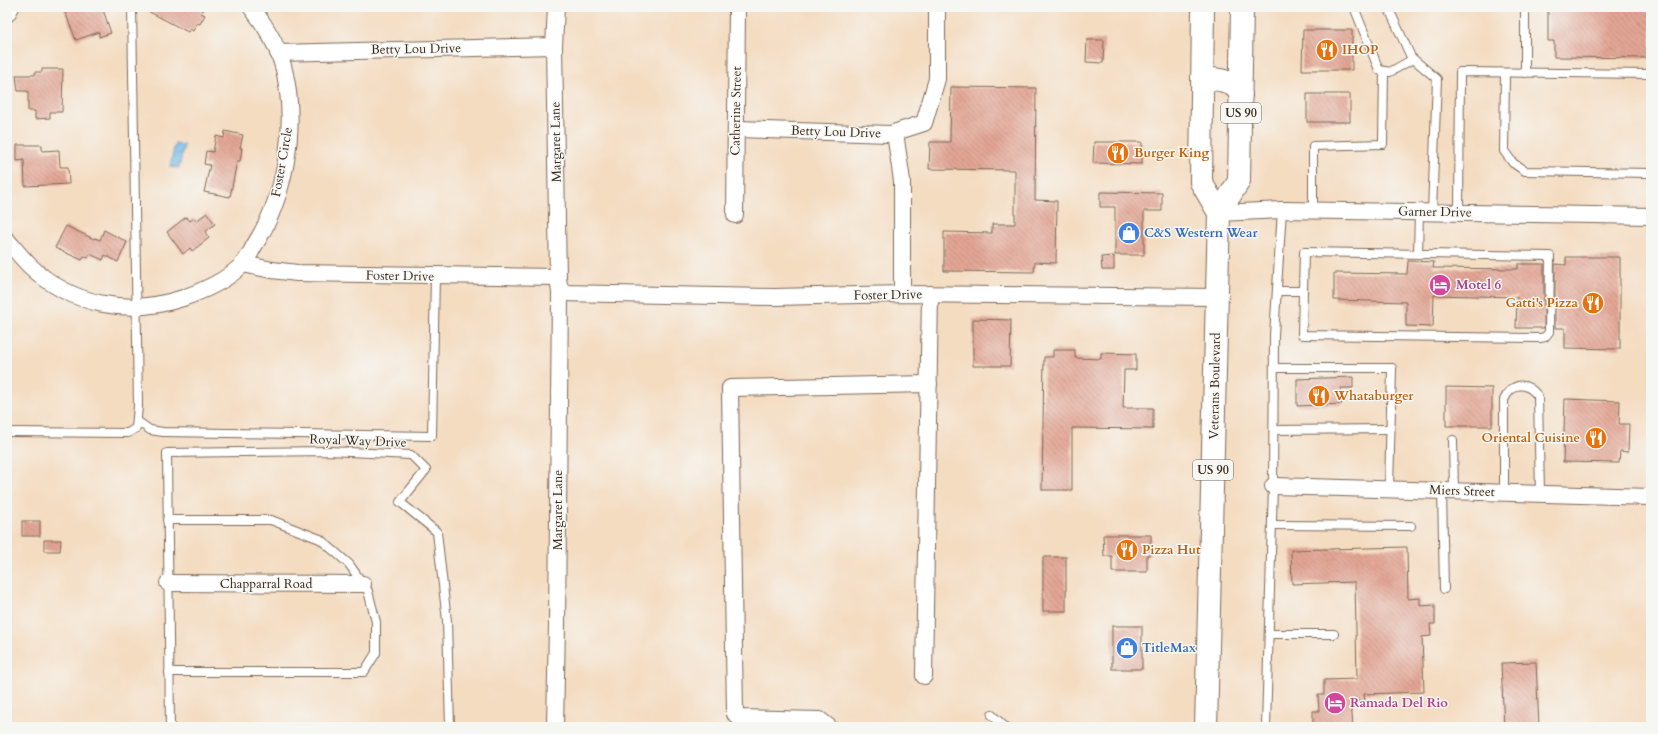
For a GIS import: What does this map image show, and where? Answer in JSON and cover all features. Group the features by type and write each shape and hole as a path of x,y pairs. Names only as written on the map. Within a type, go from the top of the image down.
{"main road":[{"name":"US 90","path":"1203,7 1201,182 1219,213 1239,181 1242,7"},
{"path":"1202,78 1229,83 1238,88 1241,95"},
{"name":"Veterans Boulevard","path":"1206,727 1219,213"}],"street":[{"path":"7,14 11,7"},
{"name":"Foster Circle","path":"7,240 29,265 58,286 93,303 136,308 165,304 213,287 243,264 260,237 274,206 284,167 288,140 289,113 285,74 278,53 260,19 251,7"},
{"name":"Margaret Lane","path":"555,727 558,625 559,285 554,46 556,7"},
{"name":"Catherine Street","path":"735,215 737,7"},
{"path":"895,133 924,122 937,79 937,7"},
{"name":"Betty Lou Drive","path":"278,53 554,46"},
{"name":"Betty Lou Drive","path":"736,129 895,133 902,181 902,294"},
{"name":"Garner Drive","path":"1219,213 1314,210 1651,216"},
{"name":"Foster Drive","path":"243,264 297,273 435,276 559,285 774,297 902,294 1217,297"},
{"path":"924,676 930,294"},
{"path":"829,727 820,720 740,718 735,714 730,388 929,384"},
{"name":"Miers Street","path":"1273,486 1651,497"},
{"name":"Chapparral Road","path":"168,583 363,584"}],"lane":[{"path":"7,432 128,433 136,428 132,7"},
{"path":"1354,7 1379,70 1390,72 1413,59"},
{"path":"1388,7 1410,57 1437,79 1426,212 1418,254"},
{"path":"1525,7 1526,73"},
{"path":"1314,210 1313,146 1383,144 1384,71"},
{"path":"1459,213 1460,72 1651,74"},
{"path":"1505,73 1504,151 1513,163 1525,171 1651,173"},
{"path":"1266,727 1273,486 1274,368 1282,210"},
{"path":"1304,252 1550,256 1548,334 1540,338 1527,339 1302,334 1303,291 1304,252"},
{"path":"137,421 150,430 163,432 432,436 435,276"},
{"path":"1277,291 1303,291"},
{"path":"1274,368 1392,368 1389,489"},
{"path":"1504,492 1504,400 1509,390 1516,386 1530,388 1538,396 1540,493"},
{"path":"1274,430 1390,429"},
{"path":"1444,589 1448,491 1453,440"},
{"name":"Royal Way Drive","path":"168,520 167,453 329,451 411,455 426,470 400,502 437,532 447,621 450,727"},
{"path":"169,672 364,672 376,653 376,622 368,591 349,564 320,539 271,520 168,520 168,583 169,672 170,727"},
{"path":"1272,525 1412,526"},
{"path":"1269,634 1334,634"},
{"path":"992,715 1005,727"}],"water":[{"path":"175,143 184,145 179,168 170,167"}],"building":[{"path":"63,7 102,7 111,33 99,37 99,32 76,40"},
{"path":"140,7 204,7 201,13 205,15 200,24 197,23 193,31 190,29 188,32"},
{"path":"1548,7 1651,7 1651,58 1554,57 1554,41 1548,41"},
{"name":"IHOP","path":"1303,30 1352,30 1352,70 1302,70"},
{"path":"1087,40 1104,40 1103,63 1086,62"},
{"path":"42,69 63,69 62,112 50,112 50,118 35,119 35,111 28,111 28,91 18,91 16,75 35,75 35,72 42,72"},
{"path":"951,87 1036,88 1035,200 1057,201 1056,263 1035,262 1034,272 944,271 944,232 992,233 992,224 1015,224 1015,170 929,169 930,142 950,142"},
{"path":"1307,94 1350,94 1350,122 1307,122"},
{"path":"225,131 243,135 240,148 242,148 240,161 237,161 230,197 204,192 210,165 204,164 206,151 213,152 216,136 224,138"},
{"name":"Burger King","path":"1094,142 1142,142 1142,164 1093,163"},
{"path":"17,145 42,145 42,151 59,150 60,167 68,167 69,184 25,186 24,160 17,161"},
{"name":"C&S Western Wear","path":"1100,192 1162,193 1162,211 1144,211 1144,255 1115,255 1115,207 1100,207"},
{"path":"207,213 215,224 205,232 209,238 192,251 190,248 183,254 167,232 186,217 190,221 194,218 196,221"},
{"path":"66,226 94,239 100,240 104,230 127,242 118,262 105,255 103,260 90,254 88,258 84,256 82,260 55,248"},
{"path":"1114,256 1114,270 1102,270 1101,257"},
{"name":"Gatti's Pizza","path":"1566,257 1620,257 1620,349 1565,348 1565,328 1555,328 1555,264 1566,265"},
{"name":"Motel 6","path":"1408,261 1434,262 1433,268 1518,269 1518,264 1544,264 1544,328 1516,328 1517,297 1434,295 1433,327 1406,326 1406,302 1334,300 1334,273 1407,274"},
{"path":"973,319 1011,320 1010,366 973,366"},
{"path":"1053,350 1075,350 1075,358 1101,359 1101,353 1136,354 1136,370 1124,370 1123,408 1153,408 1153,429 1072,428 1072,490 1042,490 1044,357 1053,357"},
{"name":"Whataburger","path":"1353,377 1353,388 1341,388 1342,404 1297,406 1297,379"},
{"path":"1446,387 1492,388 1492,426 1446,426"},
{"name":"Oriental Cuisine","path":"1565,399 1620,401 1619,424 1629,424 1628,452 1620,451 1619,463 1563,462"},
{"path":"22,521 40,521 40,536 22,536"},
{"name":"Pizza Hut","path":"1103,535 1151,535 1151,555 1147,555 1147,572 1112,572 1112,556 1104,556"},
{"path":"44,540 61,540 60,551 44,551"},
{"path":"1407,547 1408,599 1420,598 1420,606 1435,605 1435,624 1430,624 1431,636 1422,637 1424,692 1364,694 1365,701 1351,702 1353,727 1313,727 1313,711 1319,711 1318,695 1324,695 1324,680 1357,679 1355,582 1292,584 1291,550"},
{"path":"1043,557 1066,557 1066,611 1043,611"},
{"name":"TitleMax","path":"1112,626 1142,626 1142,669 1112,669"},
{"path":"1536,662 1539,727 1504,727 1501,663"}],"place":[{"name":"IHOP","path":"1327,50"},
{"name":"Burger King","path":"1118,153"},
{"name":"C&S Western Wear","path":"1129,233"},
{"name":"Motel 6","path":"1440,285"},
{"name":"Gatti's Pizza","path":"1593,303"},
{"name":"Whataburger","path":"1319,396"},
{"name":"Oriental Cuisine","path":"1596,438"},
{"name":"Pizza Hut","path":"1127,550"},
{"name":"TitleMax","path":"1127,648"},
{"name":"Ramada Del Rio","path":"1335,703"}]}
